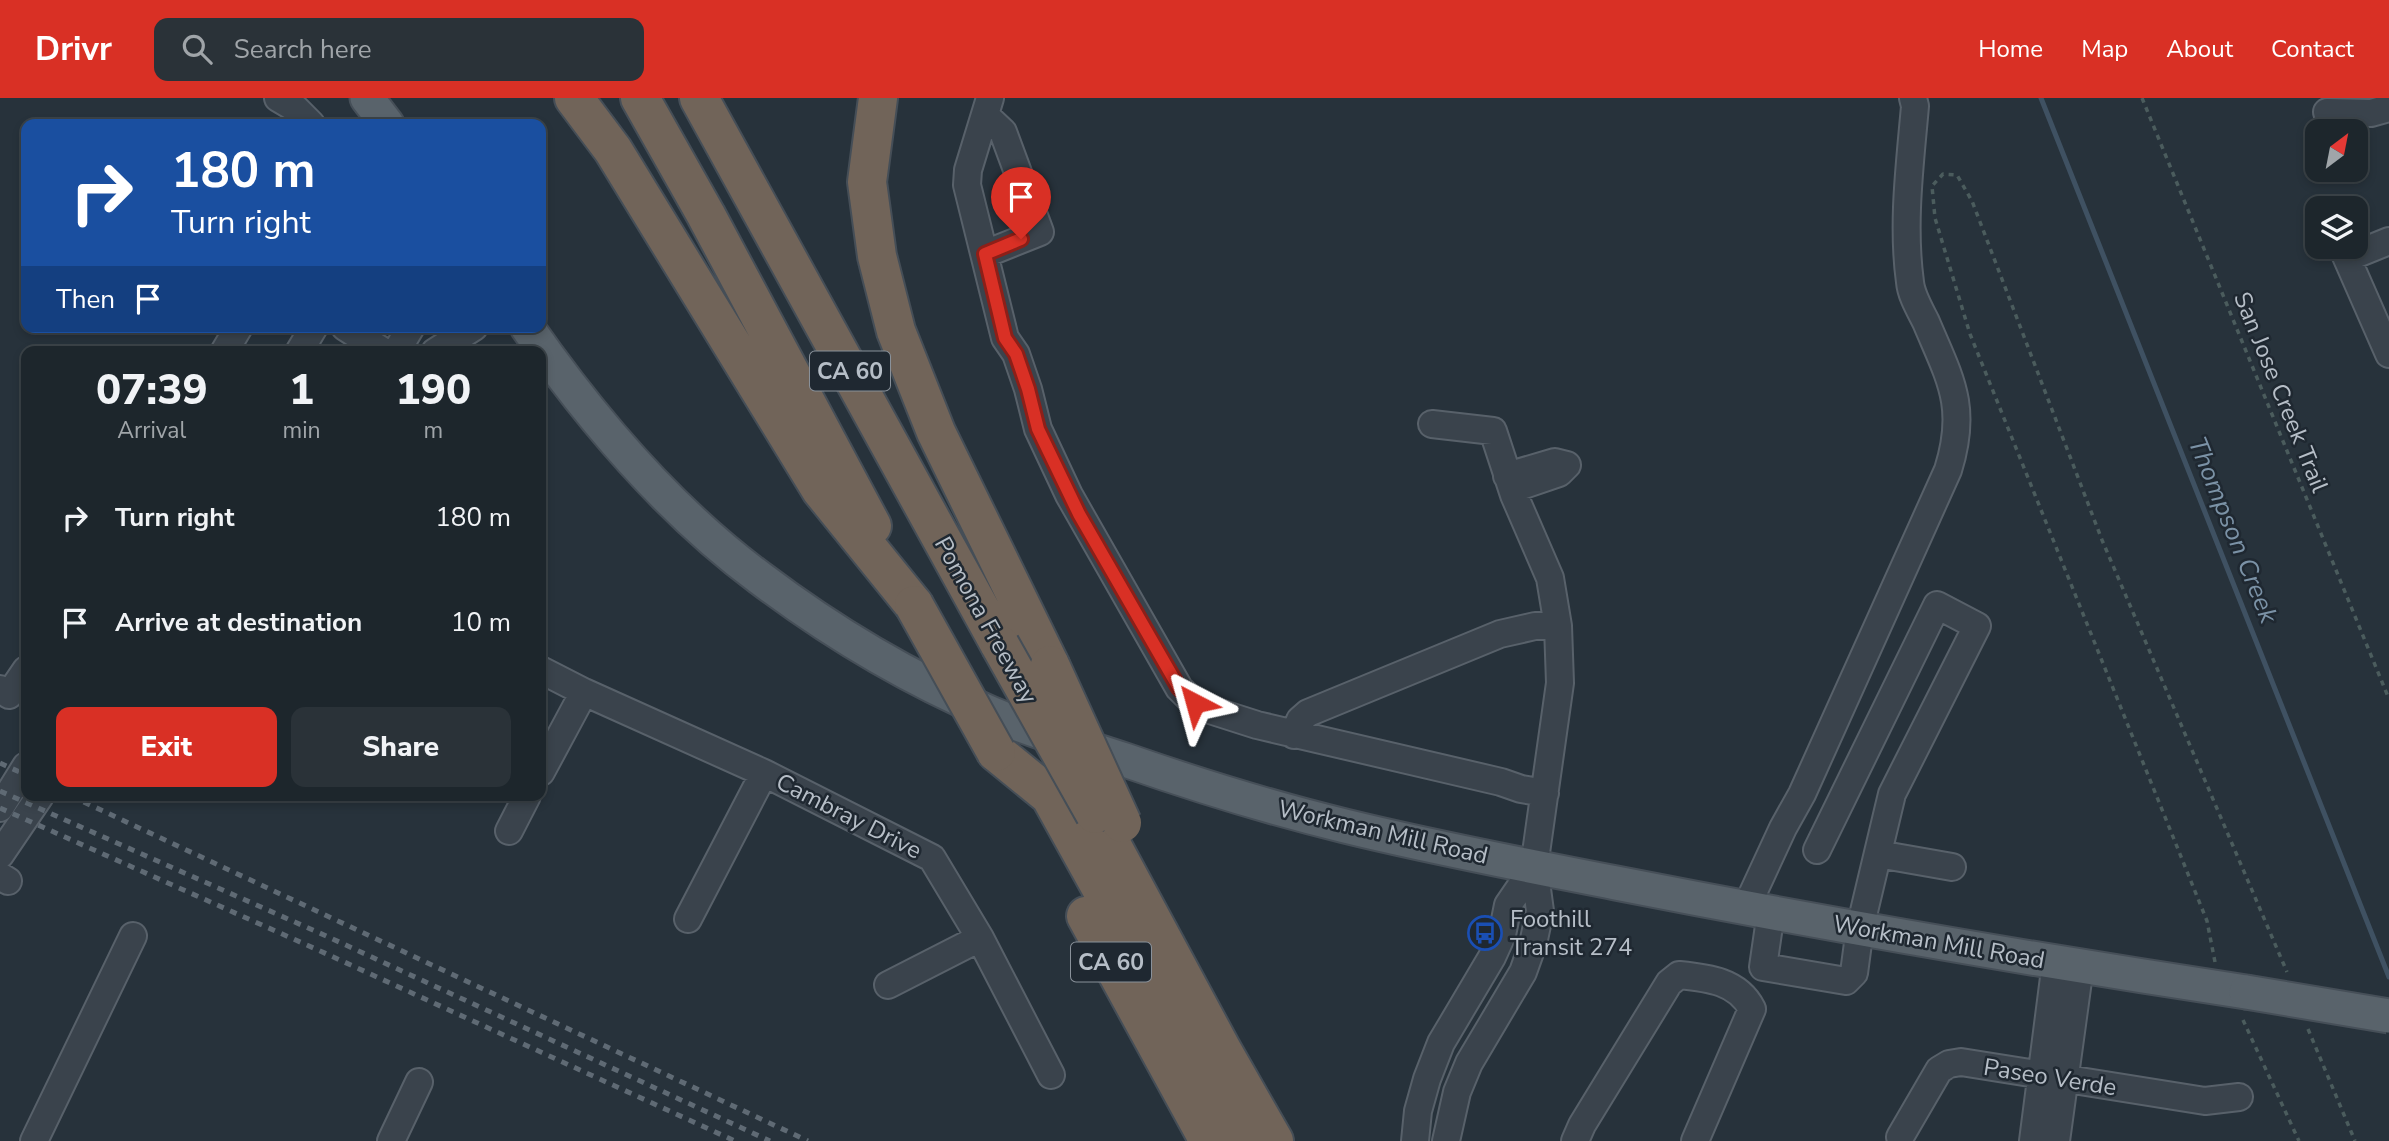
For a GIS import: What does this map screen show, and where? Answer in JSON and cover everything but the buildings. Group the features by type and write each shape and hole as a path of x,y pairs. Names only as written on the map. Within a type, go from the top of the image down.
{"highway":[{"path":"574,98 613,150 821,490 914,605"},
{"name":"CA 60","path":"640,98 706,215 914,605 1209,1141"},
{"name":"Pomona Freeway","path":"699,98 1000,645 1108,818 1222,1050 1274,1141"},
{"path":"878,98 867,182 877,256 896,331 936,432 1050,665 1108,818"},
{"path":"1004,767 1050,796 1241,1141"}],"main road":[{"path":"367,98 383,119"},
{"name":"Workman Mill Road","path":"546,352 612,438 698,528 771,586 851,640 929,683 991,713 1036,730 1253,802 1340,825 1534,867 2068,964 2236,1000 2389,1016"}],"street":[{"path":"278,98 295,108 306,119"},
{"path":"1746,996 1763,967 1759,910 1783,828 1811,773 1948,470 1953,453 1957,426 1955,394 1910,285 1907,203 1915,106 1913,98"},
{"path":"985,254 1040,232 1003,132 988,107"},
{"path":"988,107 968,170 967,185 1005,338 1016,354 1038,429 1075,506 1179,688 1195,703 1207,709 1294,735 1545,793"},
{"path":"2327,112 2371,113 2389,108"},
{"path":"2368,246 2389,241"},
{"path":"2348,259 2389,354"},
{"path":"354,333 375,346"},
{"path":"444,346 465,333"},
{"path":"1432,424 1493,430 1509,482 1549,578 1558,626 1560,682 1534,867 1540,911 1533,944 1522,972 1469,1063 1457,1092 1446,1141"},
{"path":"1763,967 1846,981 1854,973 1860,928 1892,794 1977,626 1937,605 1817,850"},
{"path":"1294,735 1300,720 1308,713 1500,634 1535,626 1558,626"},
{"name":"Cambray Drive","path":"546,673 764,773 932,858 980,938 1051,1074"},
{"path":"0,689 9,695 21,677"},
{"path":"546,763 584,692"},
{"path":"688,919 764,773"},
{"path":"0,808 21,774"},
{"path":"1849,785 1890,804"},
{"path":"0,855 37,801"},
{"path":"509,831 524,801"},
{"path":"1878,854 1952,867"},
{"path":"1415,1141 1418,1111 1441,1043 1492,957 1502,935 1508,905 1534,867"},
{"path":"34,1141 133,936"},
{"path":"888,985 980,938"},
{"path":"2033,1141 2052,1077 2068,964"},
{"path":"1575,1141 1582,1125 1669,983 1679,975 1714,978 1746,996 1752,1009 1695,1141"},
{"name":"Paseo Verde","path":"1900,1137 1939,1070 1949,1063 1961,1062 2205,1101 2239,1097"},
{"path":"2052,1077 2056,1141"},
{"path":"391,1141 419,1082"}],"path":[{"name":"San Jose Creek Trail","path":"2142,98 2389,699"},
{"path":"2289,978 2102,540 1972,201 1957,175 1943,174 1932,186 1935,218 1970,334 2202,908 2209,933 2236,1000 2299,1141"},
{"path":"2308,1029 2355,1141"}],"waterway":[{"name":"Thompson Creek","path":"2041,98 2389,977"}],"railway":[{"path":"0,763 21,773"},
{"path":"0,791 21,800"},
{"path":"22,801 324,935 770,1141"},
{"path":"82,801 808,1141"},
{"path":"0,808 735,1141"}],"place":[{"name":"Foothill Transit 274","path":"1485,933"}],"route":[{"path":"1021,239 985,254 1005,338 1016,354 1038,429 1100,552 1179,688 1195,703"}]}
